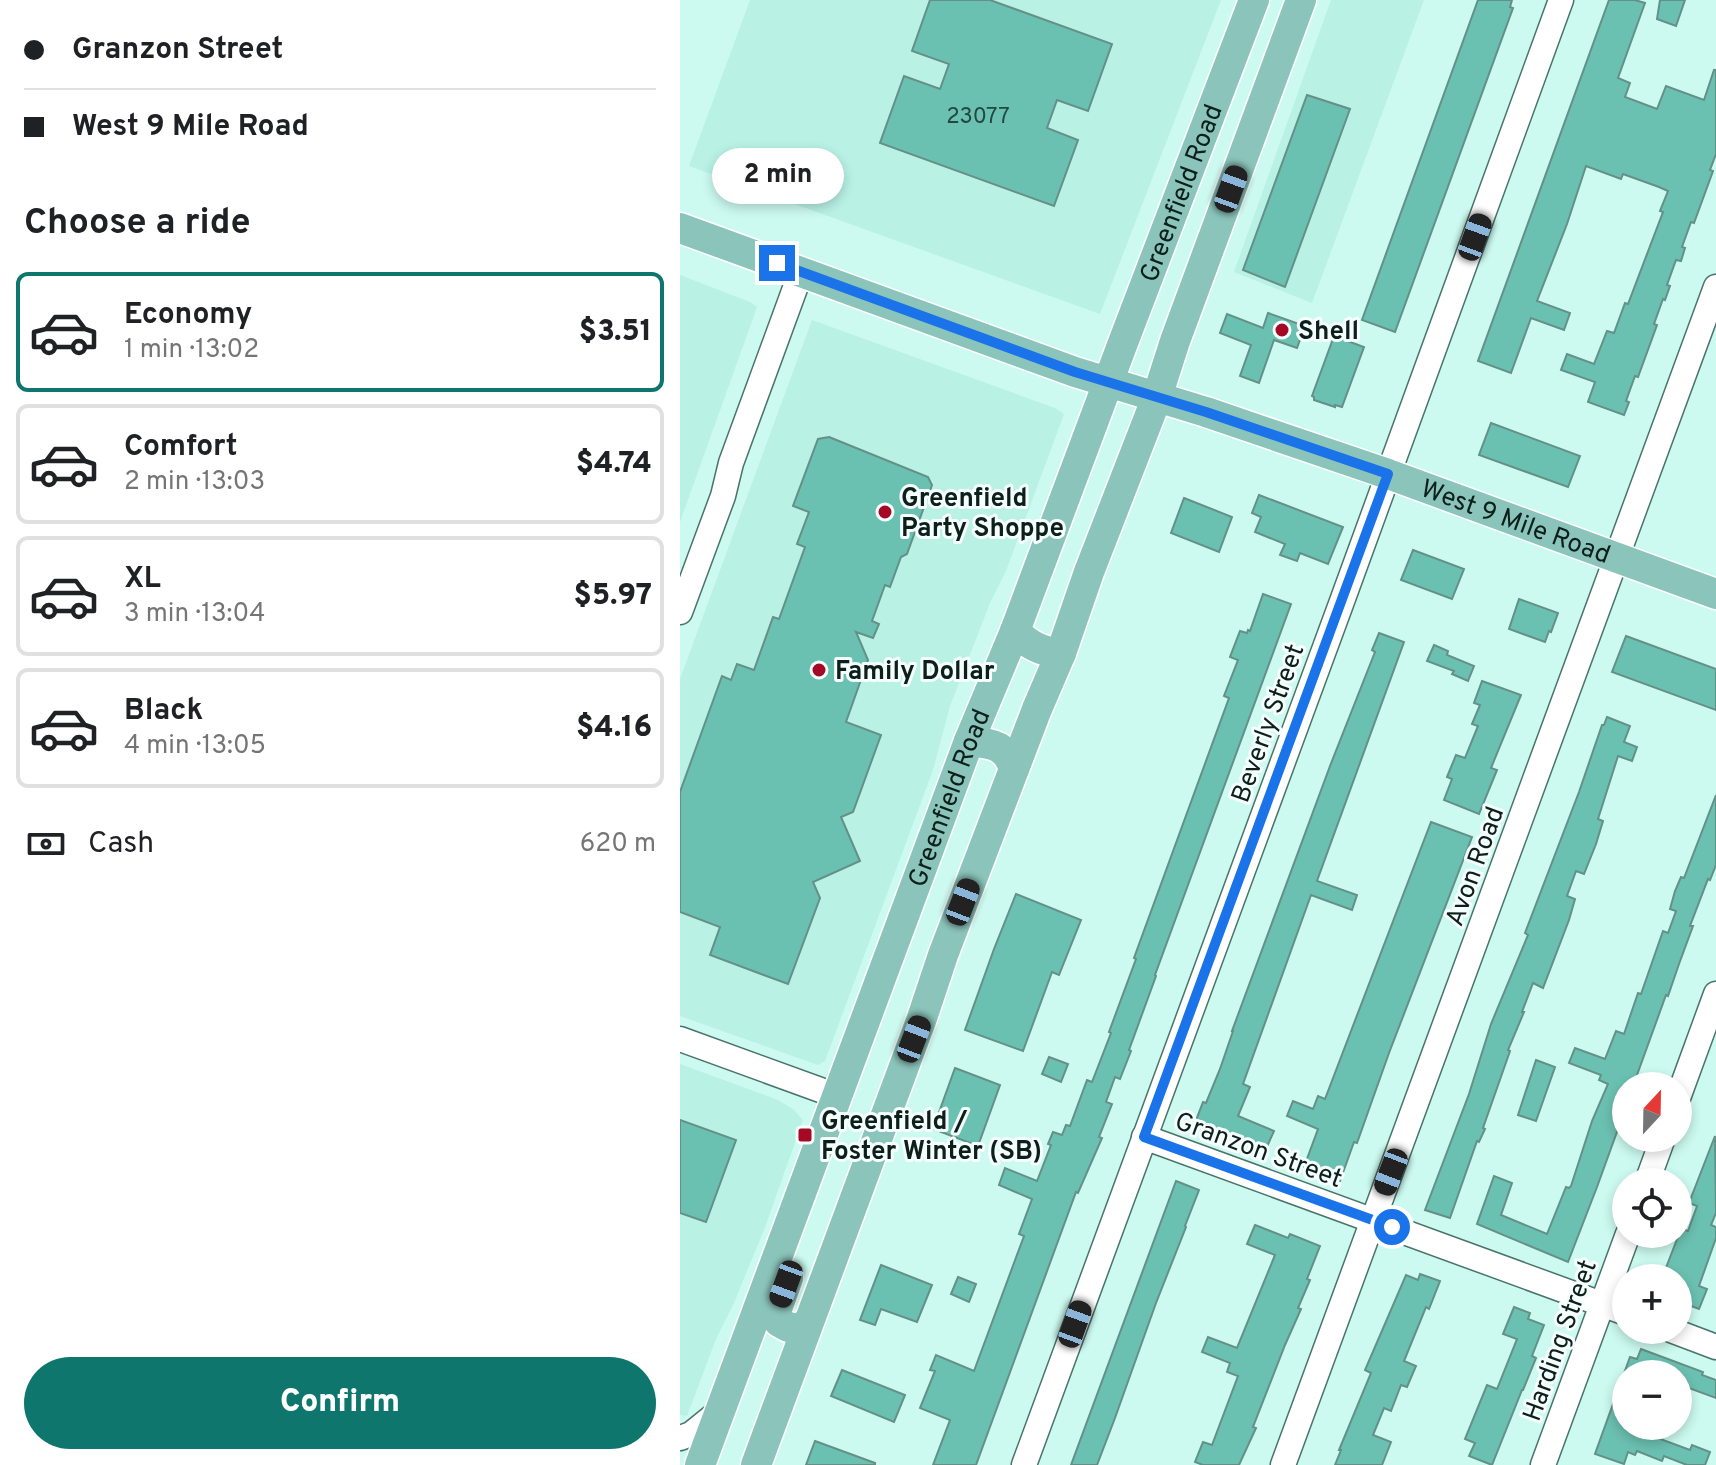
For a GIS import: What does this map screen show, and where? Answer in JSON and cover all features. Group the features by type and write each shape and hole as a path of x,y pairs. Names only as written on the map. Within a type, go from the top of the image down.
{"main road":[{"name":"Greenfield Road","path":"700,1465 969,741 1015,631 1254,0"},
{"name":"Greenfield Road","path":"756,1465 943,955 1157,397 1301,0"},
{"path":"1220,89 1235,86 1251,94 1261,111"},
{"name":"West 9 Mile Road","path":"680,228 1107,383 1206,412 1388,474 1716,594"},
{"path":"1015,631 1038,649 1061,653"},
{"path":"969,741 986,743 1003,750 1010,756 1014,769"},
{"path":"817,1152 825,1179 776,1312 779,1322 801,1329 814,1308 818,1243 865,1117 864,1110 854,1102 837,1096"}],"street":[{"name":"Beverly Street","path":"1024,1465 1561,0"},
{"path":"680,612 801,272"},
{"name":"Avon Road","path":"1283,1465 1618,558 1710,321 1716,287"},
{"path":"1688,1072 1716,994"},
{"path":"680,1039 837,1096"},
{"name":"Granzon Street","path":"1144,1137 1612,1308"},
{"name":"Harding Street","path":"1543,1465 1623,1248"},
{"path":"1692,1338 1716,1347"},
{"path":"680,1438 691,1434 722,1409"}],"shaded area":[{"path":"750,0 1221,0 1100,314 689,166"},
{"path":"1331,0 1424,0 1312,303 1234,272"},
{"path":"680,275 757,307 680,522"},
{"path":"812,320 1055,408 1064,414 1006,571 990,603 950,706 933,770 825,1061 818,1065 680,1016 680,679"},
{"path":"680,1064 778,1100 803,1120 764,1230 716,1339 687,1416 680,1415"}],"building":[{"path":"930,0 990,0 1112,44 1088,111 1057,100 1047,128 1078,140 1054,206 880,143 904,76 940,89 949,64 912,51"},
{"path":"1478,0 1512,0 1510,7 1513,8 1395,332 1362,320"},
{"path":"1609,0 1645,3 1618,78 1630,83 1625,97 1657,109 1666,86 1704,100 1716,70 1716,154 1710,170 1713,171 1682,247 1685,248 1681,261 1676,260 1667,285 1670,286 1654,324 1657,325 1638,377 1635,376 1624,415 1588,402 1595,382 1561,370 1567,354 1594,364 1607,331 1614,333 1663,212 1660,211 1668,191 1659,187 1623,174 1621,179 1586,166 1537,301 1570,313 1564,330 1531,318 1511,373 1478,361"},
{"path":"1660,0 1685,0 1676,26 1657,19"},
{"path":"1307,95 1350,109 1285,287 1243,270"},
{"path":"1268,313 1305,326 1297,348 1274,340 1259,383 1240,376 1251,345 1220,333 1227,314 1263,328"},
{"path":"1334,336 1364,347 1342,407 1314,400 1312,396"},
{"path":"1491,423 1580,456 1568,487 1479,455"},
{"path":"829,437 928,477 932,485 907,554 901,557 890,587 885,585 872,621 879,624 873,638 856,632 868,660 846,722 881,735 853,812 841,817 860,861 813,882 820,898 788,984 710,955 720,927 680,912 680,792 722,676 731,680 737,664 754,670 773,617 779,619 805,547 797,544 809,512 793,506 818,439"},
{"path":"1259,495 1343,527 1328,564 1300,553 1297,561 1280,555 1285,544 1255,532 1261,517 1252,513"},
{"path":"1184,498 1232,517 1219,552 1171,533"},
{"path":"1413,550 1464,569 1452,599 1401,580"},
{"path":"1263,594 1291,604 1155,975 1131,1051 1120,1079 1115,1077 1106,1102 1112,1104 1099,1137 1102,1138 1076,1192 976,1465 933,1465 950,1420 920,1408 935,1371 930,1370 936,1355 974,1371 1024,1236 1019,1234 1032,1199 999,1185 1005,1168 1037,1181 1053,1132 1062,1135 1066,1125 1070,1126 1087,1080 1092,1082 1229,698 1224,696 1238,660 1230,657 1240,631 1250,631"},
{"path":"1519,599 1558,613 1545,642 1509,629"},
{"path":"1379,633 1404,642 1317,881 1357,895 1352,910 1311,895 1243,1084 1250,1087 1238,1116 1274,1131 1265,1151 1195,1123 1220,1069 1330,766 1375,652 1372,650"},
{"path":"1626,636 1716,669 1716,710 1612,672"},
{"path":"1434,645 1448,651 1447,655 1474,666 1468,681 1452,674 1454,671 1427,661"},
{"path":"1482,681 1521,695 1491,768 1497,770 1479,814 1444,800 1452,779 1447,777 1456,755 1465,758 1478,726 1472,724 1480,705 1474,703"},
{"path":"1607,717 1630,726 1624,742 1637,747 1632,761 1618,756 1598,819 1603,821 1596,844 1584,874 1576,871 1567,896 1575,899 1569,920 1543,988 1533,983 1508,1050 1485,1129 1477,1141 1450,1218 1425,1210 1469,1094 1491,1024 1528,935 1525,933"},
{"path":"1716,795 1716,865 1690,926 1693,926 1638,1072 1612,1072 1612,1146 1568,1262 1477,1224 1494,1176 1512,1183 1501,1215 1547,1234 1566,1187 1571,1186 1592,1121 1608,1084 1599,1080 1601,1075 1569,1063 1575,1048 1605,1059 1616,1031 1624,1034 1663,931 1668,933 1676,911 1670,909 1675,891 1681,877 1684,878"},
{"path":"1431,822 1472,837 1340,1181 1304,1167 1318,1129 1287,1116 1293,1101 1313,1109 1318,1096 1325,1099"},
{"path":"1016,894 1081,920 1059,975 1052,972 1023,1051 965,1030"},
{"path":"1049,1057 1068,1064 1061,1082 1042,1074"},
{"path":"1536,1060 1555,1067 1536,1121 1518,1115"},
{"path":"955,1068 1000,1085 978,1146 933,1129"},
{"path":"680,1120 736,1140 706,1222 680,1213"},
{"path":"1715,1136 1716,1213 1711,1225 1716,1227 1716,1238 1699,1286 1707,1289 1699,1309 1692,1306 1692,1264 1667,1264 1674,1248 1692,1248 1692,1220 1697,1206 1692,1204 1692,1195"},
{"path":"1176,1181 1199,1190 1186,1227 1097,1465 1071,1465"},
{"path":"1255,1225 1320,1246 1298,1308 1301,1309 1239,1465 1203,1465 1195,1462 1203,1442 1212,1445 1238,1376 1227,1372 1230,1363 1202,1352 1208,1337 1237,1348 1275,1255 1247,1244"},
{"path":"881,1265 932,1285 917,1322 881,1309 875,1325 860,1320"},
{"path":"1420,1274 1440,1281 1404,1361 1416,1366 1407,1387 1401,1385 1391,1411 1384,1408 1373,1435 1391,1442 1382,1465 1335,1465 1371,1373 1365,1370 1406,1275 1418,1280"},
{"path":"958,1277 976,1284 969,1302 951,1294"},
{"path":"1514,1307 1530,1313 1528,1319 1544,1325 1532,1356 1536,1358 1492,1465 1469,1456 1475,1443 1465,1439 1487,1385 1497,1389 1517,1339 1503,1334"},
{"path":"1641,1349 1671,1360 1629,1360 1630,1357 1637,1359"},
{"path":"1692,1368 1716,1380 1716,1398 1692,1389"},
{"path":"842,1370 905,1395 894,1422 831,1396"},
{"path":"1612,1407 1612,1440 1663,1440 1690,1450 1692,1445 1710,1452 1705,1465 1687,1465 1664,1456 1662,1461 1637,1451 1635,1455 1628,1452 1624,1464 1595,1454"},
{"path":"815,1441 875,1463 875,1465 806,1465"}],"place":[{"name":"Shell","path":"1282,330"},
{"name":"Greenfield Party Shoppe","path":"885,512"},
{"name":"Family Dollar","path":"819,670"},
{"name":"Greenfield / Foster Winter (SB)","path":"805,1135"}],"route":[{"path":"777,263 1075,372 1206,412 1388,474 1144,1137 1392,1227"}]}
